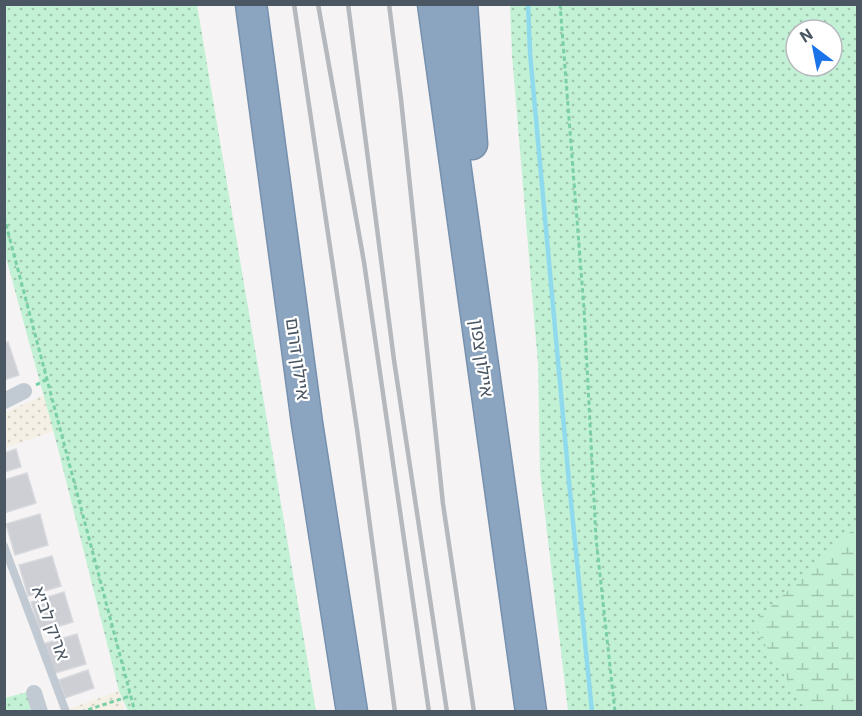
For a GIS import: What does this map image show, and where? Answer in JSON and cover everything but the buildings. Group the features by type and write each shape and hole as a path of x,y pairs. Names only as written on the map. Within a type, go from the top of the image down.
{"highway":[{"path":"230,4 307,423"},
{"name":"איילון דרום","path":"251,4 307,423 352,711"},
{"name":"איילון צפון","path":"433,4 531,711"},
{"path":"462,4 467,93 518,613"}],"street":[{"path":"4,401 24,391"},
{"path":"34,693 40,711"}],"lane":[{"name":"אריק לביא","path":"4,546 66,711"}],"path":[{"path":"560,4 584,309 596,538 615,711"},
{"path":"4,217 135,711"},
{"path":"81,711 131,696"}],"green space":[{"path":"4,5 197,5 316,711 128,711 119,691 56,441 5,254"},
{"path":"510,5 857,5 857,711 568,711 540,472 538,364 512,55"},
{"path":"857,526 857,711 807,711 752,624"},
{"path":"27,692 31,711 5,712 5,698"}],"sand":[{"path":"43,395 53,431 5,448 5,413"},
{"path":"119,691 125,711 70,711 69,709"}],"waterway":[{"path":"528,4 530,53 592,712"}],"railway":[{"path":"294,4 357,429 395,712"},
{"path":"318,4 364,262 429,712"},
{"path":"348,4 394,360 447,712"},
{"path":"389,4 443,504 474,712"}]}
